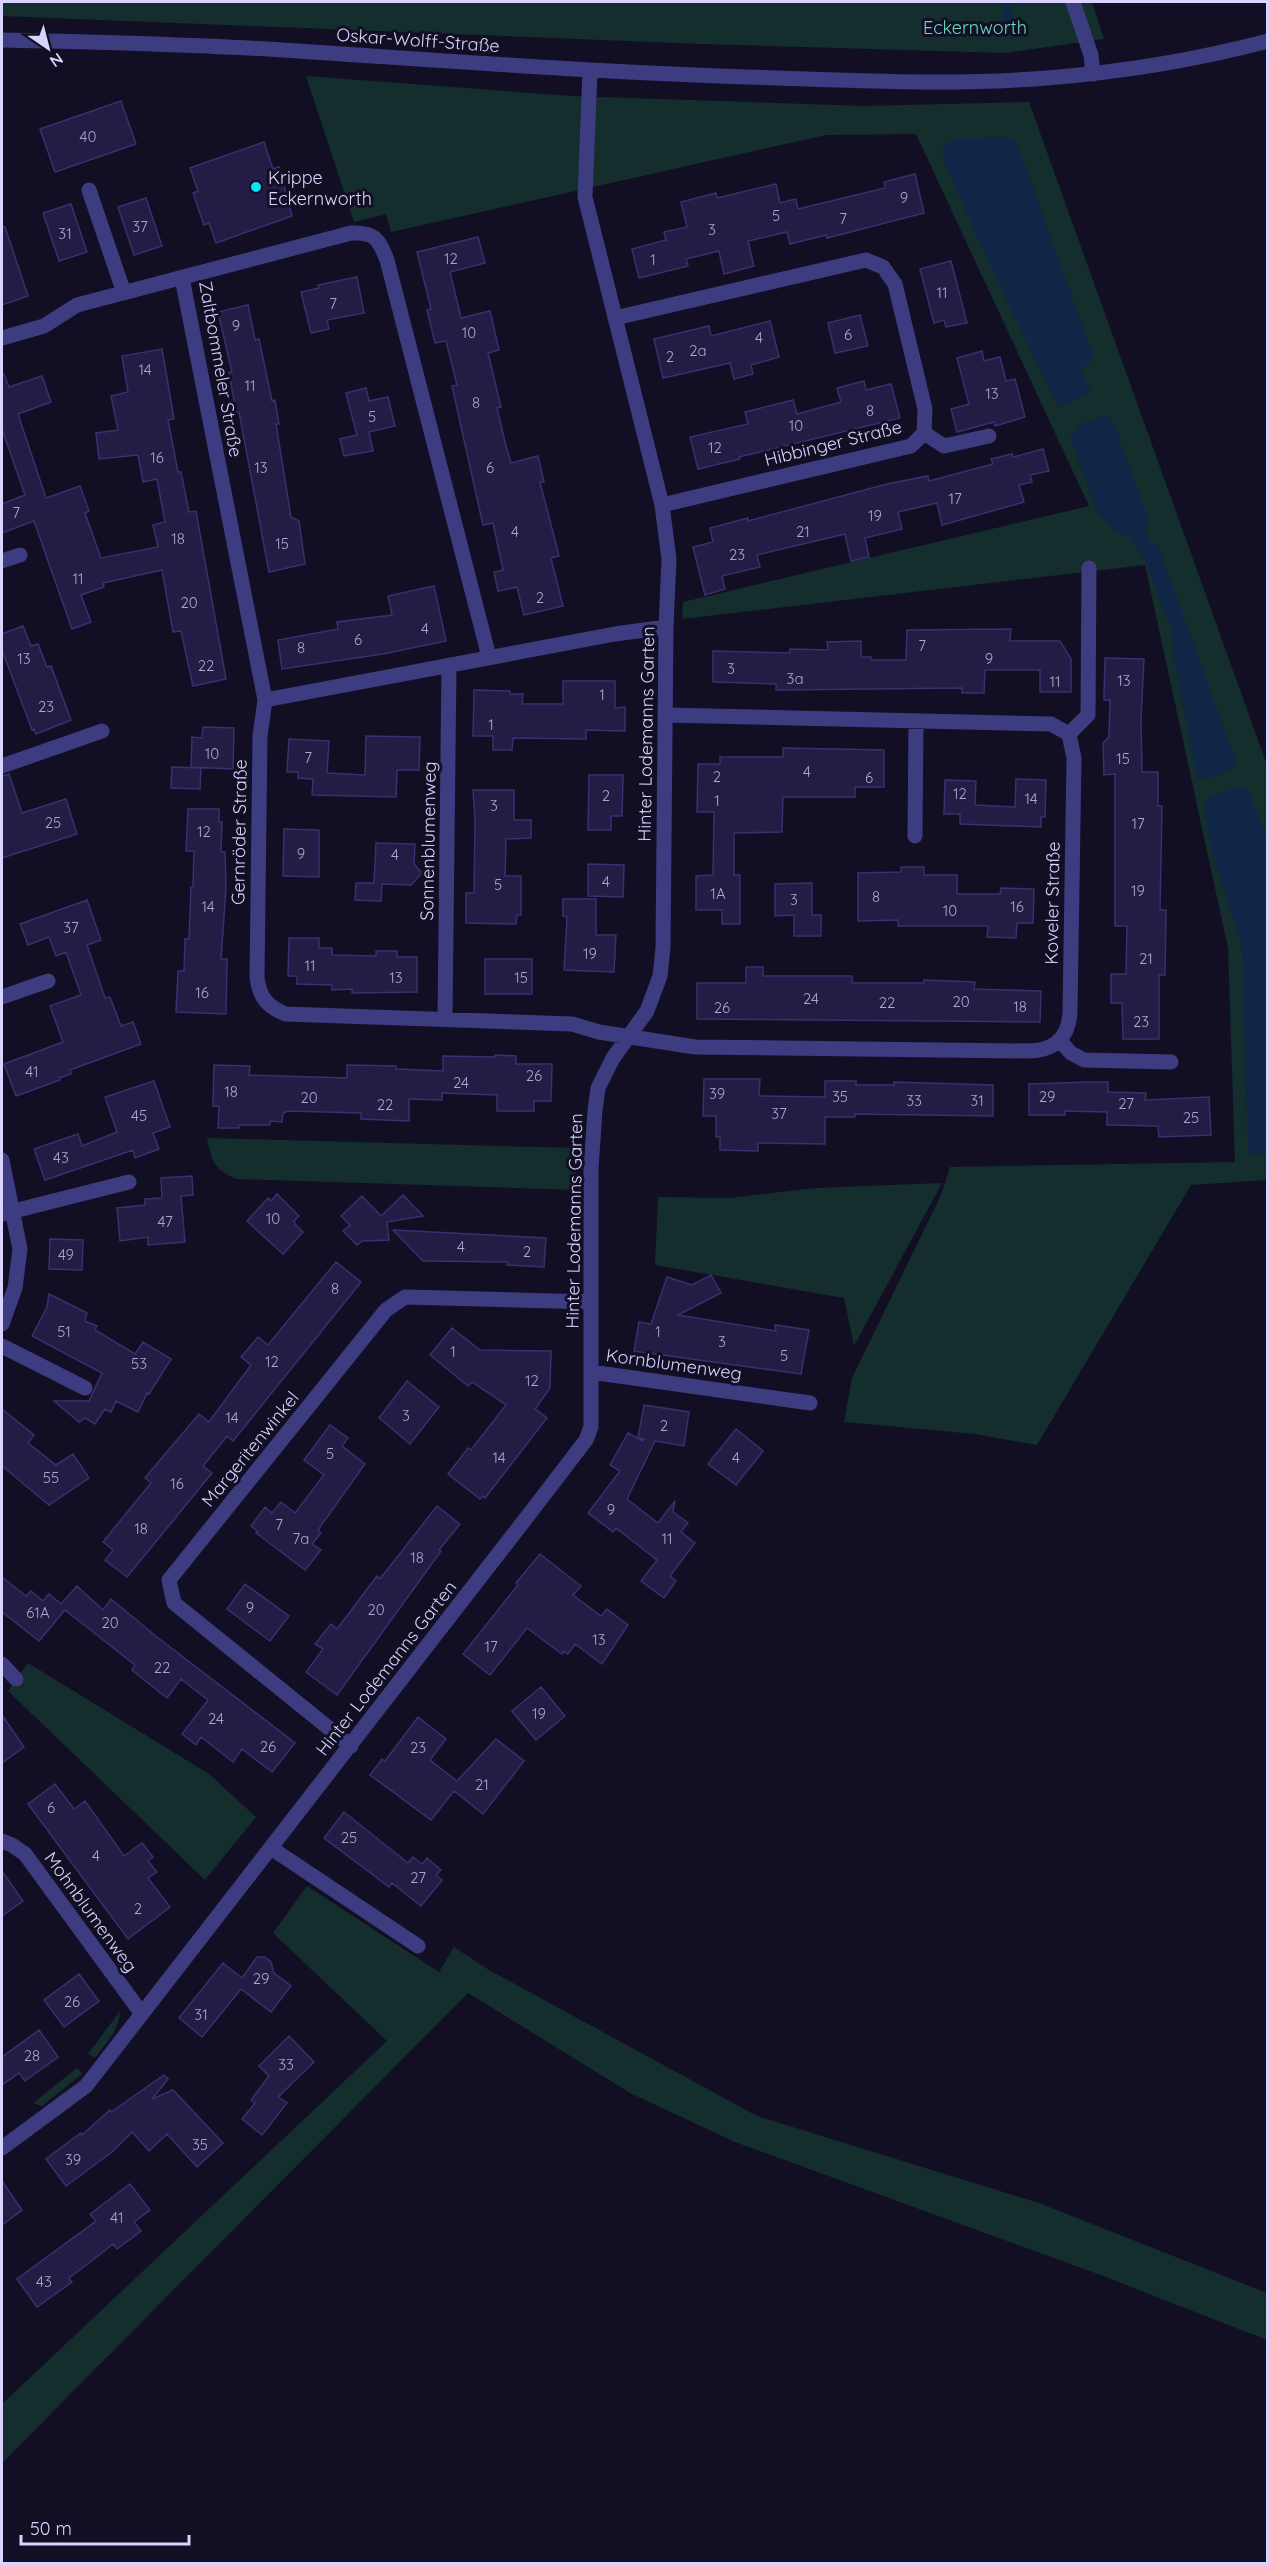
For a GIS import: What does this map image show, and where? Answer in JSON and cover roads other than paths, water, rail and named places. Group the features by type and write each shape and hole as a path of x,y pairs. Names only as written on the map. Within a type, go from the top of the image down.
{"street":[{"path":"1073,2 1091,55 1093,74"},
{"name":"Oskar-Wolff-Straße","path":"2,40 279,50 590,71 831,80 1029,79 1093,74 1167,63 1268,41"},
{"name":"Hinter Lodemanns Garten","path":"2,2148 86,2086 586,1440 591,1427 591,1169 598,1088 613,1058 647,1011 660,976 663,948 666,627 669,559 662,505 585,197 590,71"},
{"path":"89,190 124,293"},
{"name":"Zaltbommeler Straße","path":"265,700 182,278 351,233 371,234 380,243 387,260 489,657"},
{"name":"Hibbinger Straße","path":"615,318 866,260 883,267 895,284 925,409 924,433 911,446 662,505"},
{"path":"2,338 44,326 77,306 182,278"},
{"path":"924,433 944,446 989,436"},
{"path":"2,561 20,555"},
{"path":"666,714 1051,724 1069,734 1088,715 1089,568"},
{"path":"265,700 646,628 666,627"},
{"name":"Sonnenblumenweg","path":"445,1018 449,665"},
{"name":"Gernröder Straße","path":"265,700 260,736 257,978 259,994 271,1008 285,1014 572,1024 599,1032 628,1036"},
{"path":"915,836 916,721"},
{"path":"2,766 102,731"},
{"name":"Koveler Straße","path":"1060,1041 1069,1022 1070,1012 1074,758 1069,734"},
{"path":"2,997 48,981"},
{"path":"628,1036 695,1047 1028,1051 1041,1051 1053,1047 1060,1041 1071,1053 1084,1060 1171,1062"},
{"path":"2,1160 8,1213 20,1249 15,1288 2,1324"},
{"path":"8,1213 129,1182"},
{"name":"Margeritenwinkel","path":"351,1746 174,1603 169,1580 386,1310 405,1297 591,1302"},
{"path":"2,1346 85,1388"},
{"name":"Kornblumenweg","path":"591,1372 810,1403"},
{"path":"2,1664 16,1679"},
{"name":"Mohnblumenweg","path":"2,1841 25,1854 142,2014"},
{"path":"271,1848 418,1946"}],"water":[{"path":"1006,137 1017,142 1094,359 1080,369 1091,391 1059,408 1006,299 943,160 943,146 954,139"},
{"path":"1106,415 1114,424 1148,519 1145,532 1149,541 1158,545 1237,765 1218,776 1198,779 1173,653 1172,633 1145,560 1130,538 1113,529 1097,512 1070,436 1083,423"},
{"path":"1239,787 1249,791 1267,841 1267,1154 1248,1154 1242,948 1212,850 1204,804 1208,798"}],"waterway":[{"path":"1006,2 1010,35"}],"place":[{"name":"Krippe Eckernworth","path":"256,187"}],"park label":[{"name":"Eckernworth","path":"975,27"}]}
